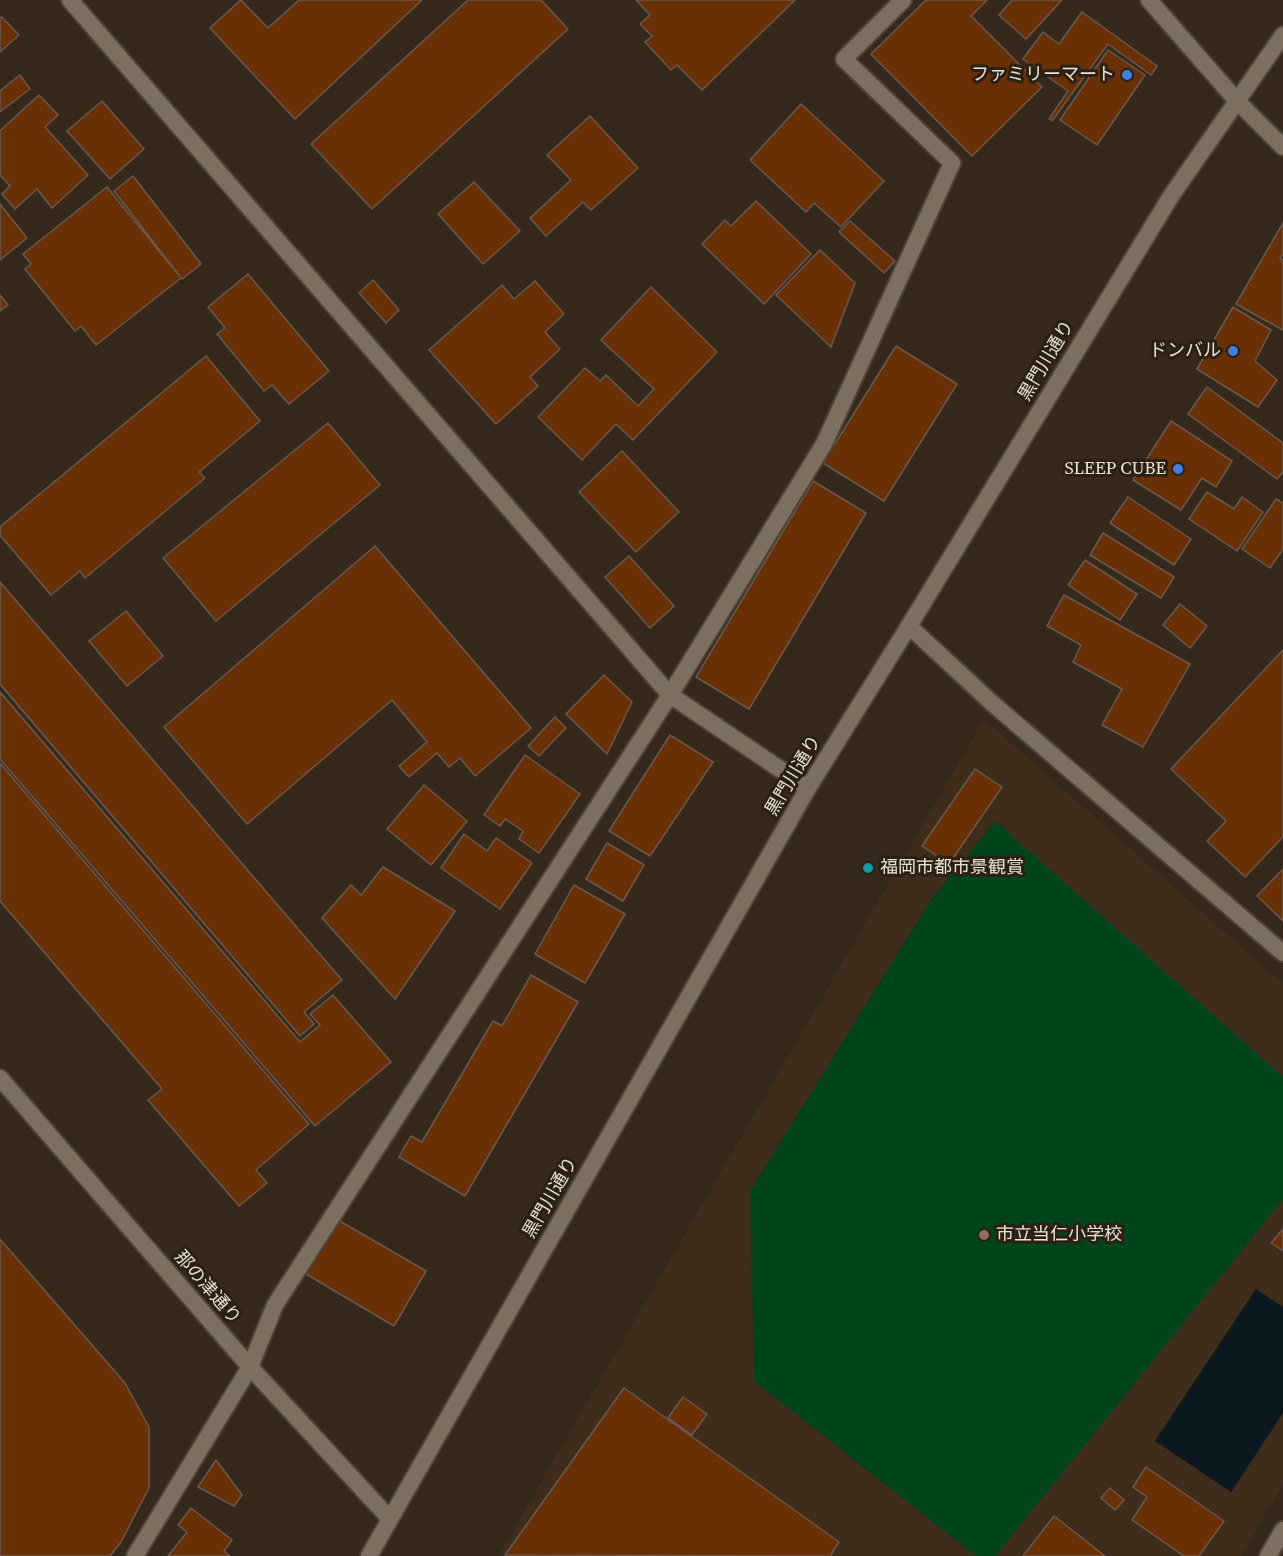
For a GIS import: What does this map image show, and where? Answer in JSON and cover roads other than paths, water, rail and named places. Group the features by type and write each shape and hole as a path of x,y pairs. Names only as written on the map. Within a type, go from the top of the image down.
{"street":[{"path":"70,0 670,695 808,788"},
{"path":"135,1556 250,1367 275,1305 670,695 824,444 952,163 844,59 903,0"},
{"path":"1149,0 1237,101 1283,147"},
{"name":"黒門川通り","path":"369,1556 808,788 1171,195 1283,35"},
{"path":"909,626 992,703 1283,953"},
{"name":"那の津通り","path":"0,1078 250,1367 390,1519"},
{"path":"1268,1556 1283,1530"}],"place":[{"name":"ファミリーマート","path":"1127,75"},
{"name":"ドンバル","path":"1233,351"},
{"name":"SLEEP CUBE","path":"1178,469"},
{"name":"福岡市都市景観賞","path":"868,868"},
{"name":"市立当仁小学校","path":"984,1235"}]}
